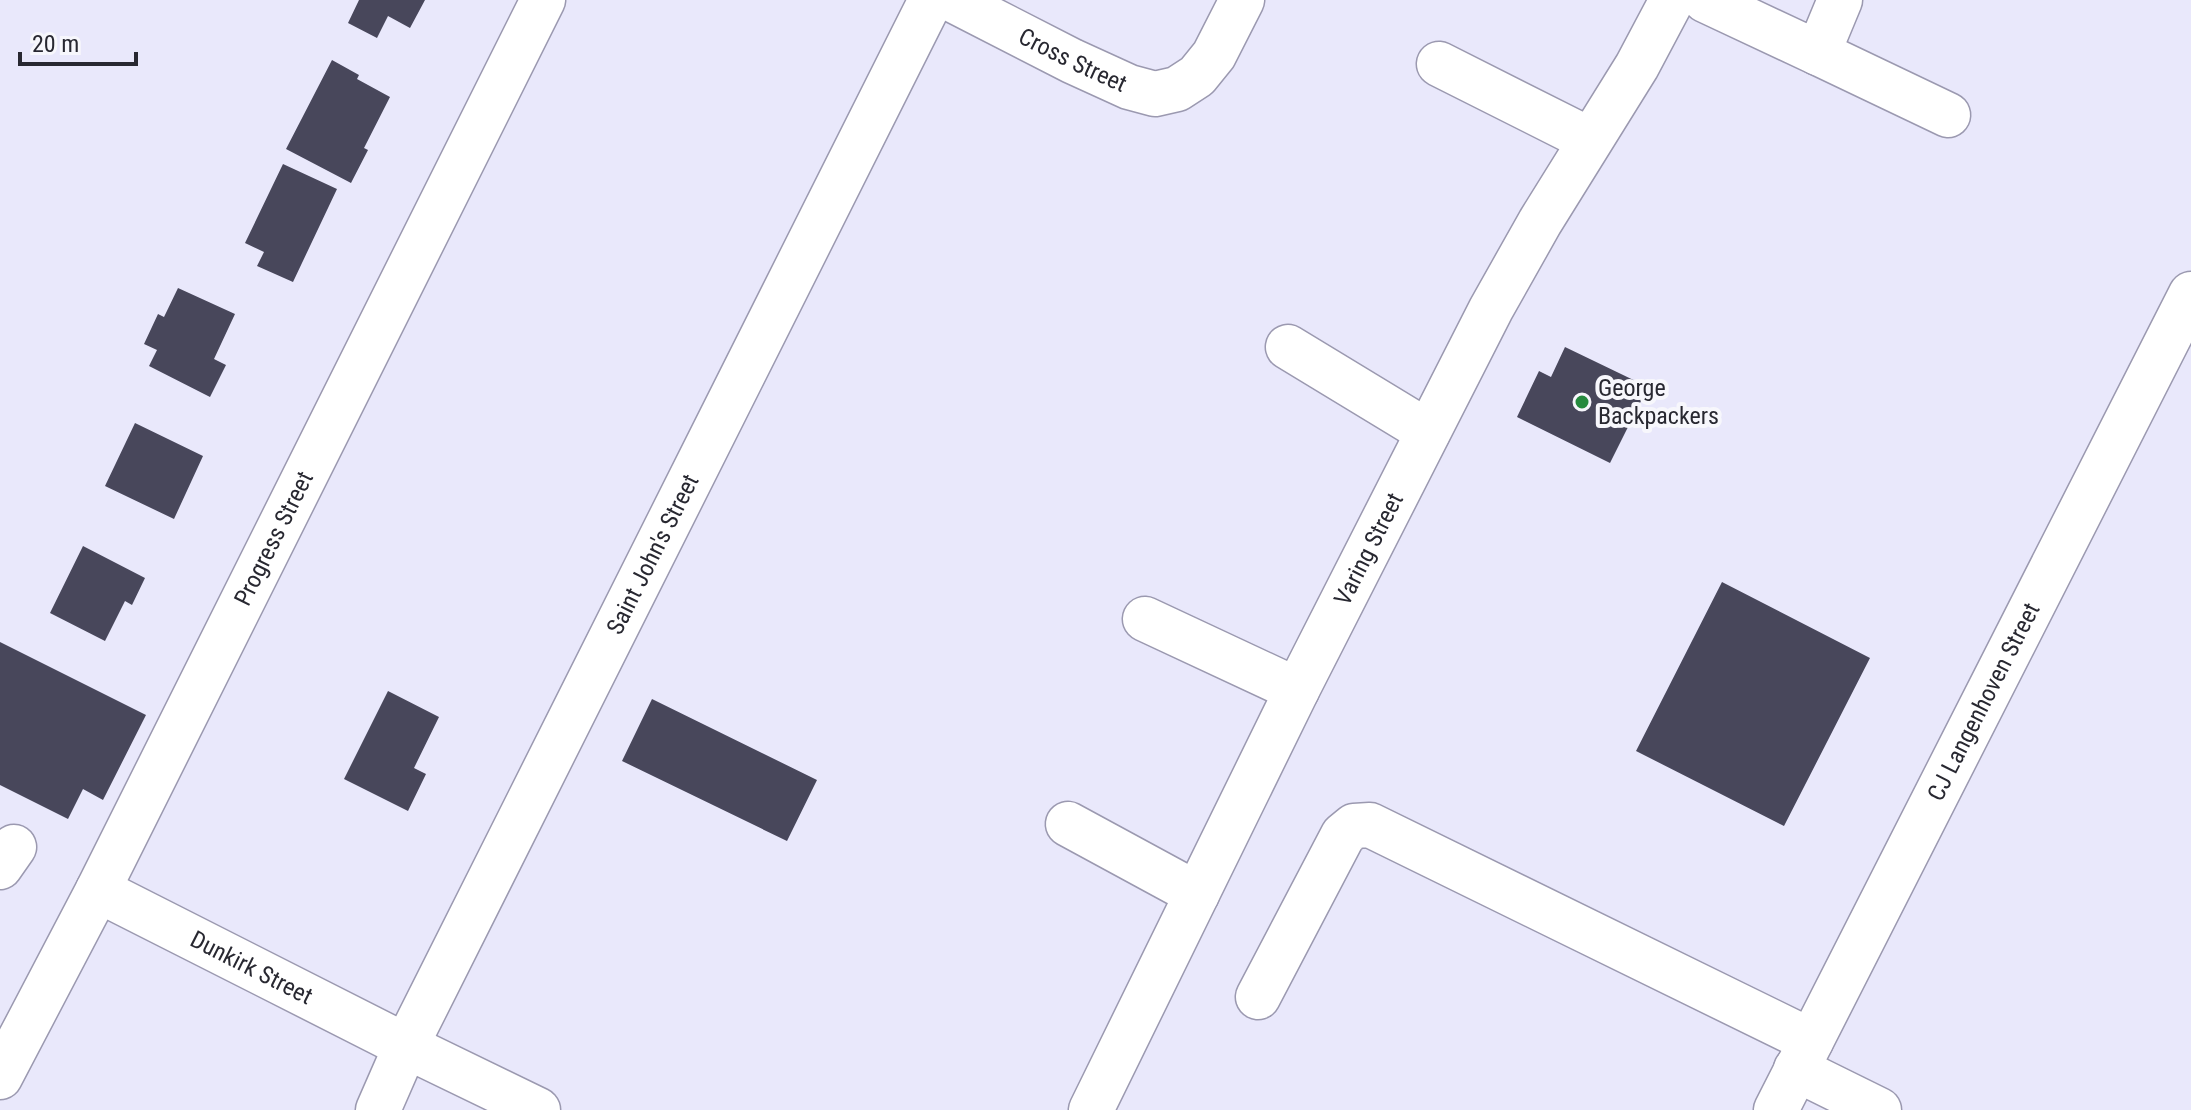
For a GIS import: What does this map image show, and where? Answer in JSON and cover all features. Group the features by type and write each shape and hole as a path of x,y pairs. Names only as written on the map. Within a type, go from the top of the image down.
{"street":[{"name":"Progress Street","path":"0,1077 98,890 543,0"},
{"name":"Saint John's Street","path":"378,1110 406,1046 931,0"},
{"name":"Cross Street","path":"953,0 1072,61 1129,87 1155,94 1177,89 1197,76 1214,55 1242,0"},
{"name":"Varing Street","path":"1091,1110 1297,690 1491,309 1540,222 1637,66 1672,0"},
{"path":"1705,0 1948,115"},
{"path":"1818,53 1840,0"},
{"path":"1439,64 1590,140"},
{"name":"CJ Langenhoven Street","path":"1776,1110 2178,349 2191,294"},
{"path":"1288,347 1428,432"},
{"path":"1145,619 1297,690"},
{"path":"1068,824 1197,894"},
{"path":"1258,997 1343,835 1354,826 1370,825 1803,1055 1879,1110"},
{"name":"Dunkirk Street","path":"98,890 406,1046"},
{"path":"406,1046 538,1110"}],"building":[{"path":"359,0 425,0 410,28 388,16 377,38 348,23"},
{"path":"332,60 359,75 357,79 390,97 364,148 368,150 351,183 286,149"},
{"path":"283,164 337,189 293,282 257,266 264,252 245,243"},
{"path":"178,288 235,314 214,359 226,365 210,397 149,366 157,350 144,344 158,314 164,317"},
{"name":"George Backpackers","path":"1565,347 1648,387 1610,463 1517,417 1539,371 1551,377"},
{"path":"135,423 203,456 174,519 105,486"},
{"path":"83,546 145,578 132,605 125,601 105,641 50,613"},
{"path":"1722,582 1870,658 1784,826 1636,751"},
{"path":"0,642 146,715 103,800 83,789 68,819 0,785"},
{"path":"388,691 439,717 414,768 426,774 408,811 344,779"},
{"path":"652,699 817,780 787,841 622,761"}],"place":[{"name":"George Backpackers","path":"1582,402"}]}
